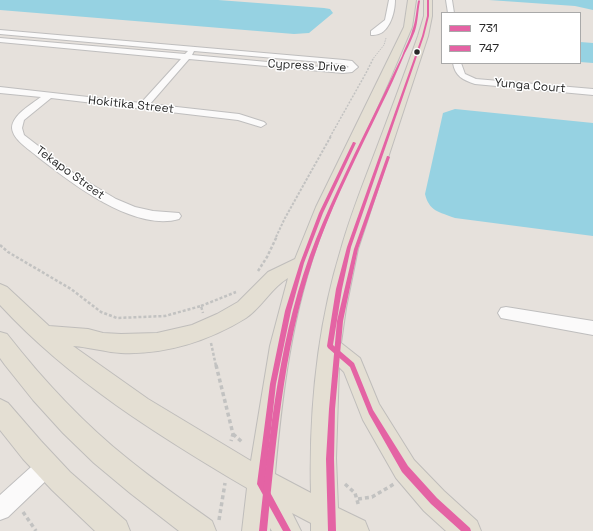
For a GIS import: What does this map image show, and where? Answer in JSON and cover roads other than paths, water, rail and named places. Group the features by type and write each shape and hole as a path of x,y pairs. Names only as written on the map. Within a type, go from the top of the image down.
{"main road":[{"path":"256,531 267,425 278,357 288,312 302,263 330,193 408,27 412,0"},
{"path":"325,523 323,459 330,346 339,289 349,247 423,36 428,16 428,0"},
{"path":"43,335 87,338 103,342 140,343 172,339 193,334 210,328 242,310 275,278 302,263"},
{"path":"0,292 43,335 80,365 162,424 325,523 357,519"},
{"path":"0,341 21,369 62,414 118,467 211,525"},
{"path":"330,346 352,365 371,412 405,469 434,501 467,531"},
{"path":"0,411 32,450 106,526"},
{"path":"261,483 287,531"}],"street":[{"path":"374,33 382,28 392,15 392,0"},
{"path":"449,0 451,12"},
{"name":"Cypress Drive","path":"0,32 344,62 349,63 354,67 343,71 0,40"},
{"path":"144,106 194,49"},
{"name":"Yunga Court","path":"457,64 458,72 468,79 483,82 593,92"},
{"name":"Hokitika Street","path":"0,90 238,117 261,124"},
{"name":"Tekapo Street","path":"48,96 20,119 17,124 17,129 20,136 65,172 110,202 137,213 153,216 174,216"},
{"path":"506,313 593,328"},
{"path":"0,509 47,466"}],"water":[{"path":"0,0 218,0 324,8 330,9 333,13 309,33 294,34 0,10"},
{"path":"489,0 593,0 593,10 575,6"},
{"path":"581,42 593,43 593,63 581,62"},
{"path":"455,109 593,123 593,236 455,218 432,207 429,204 425,194 443,113"}]}
